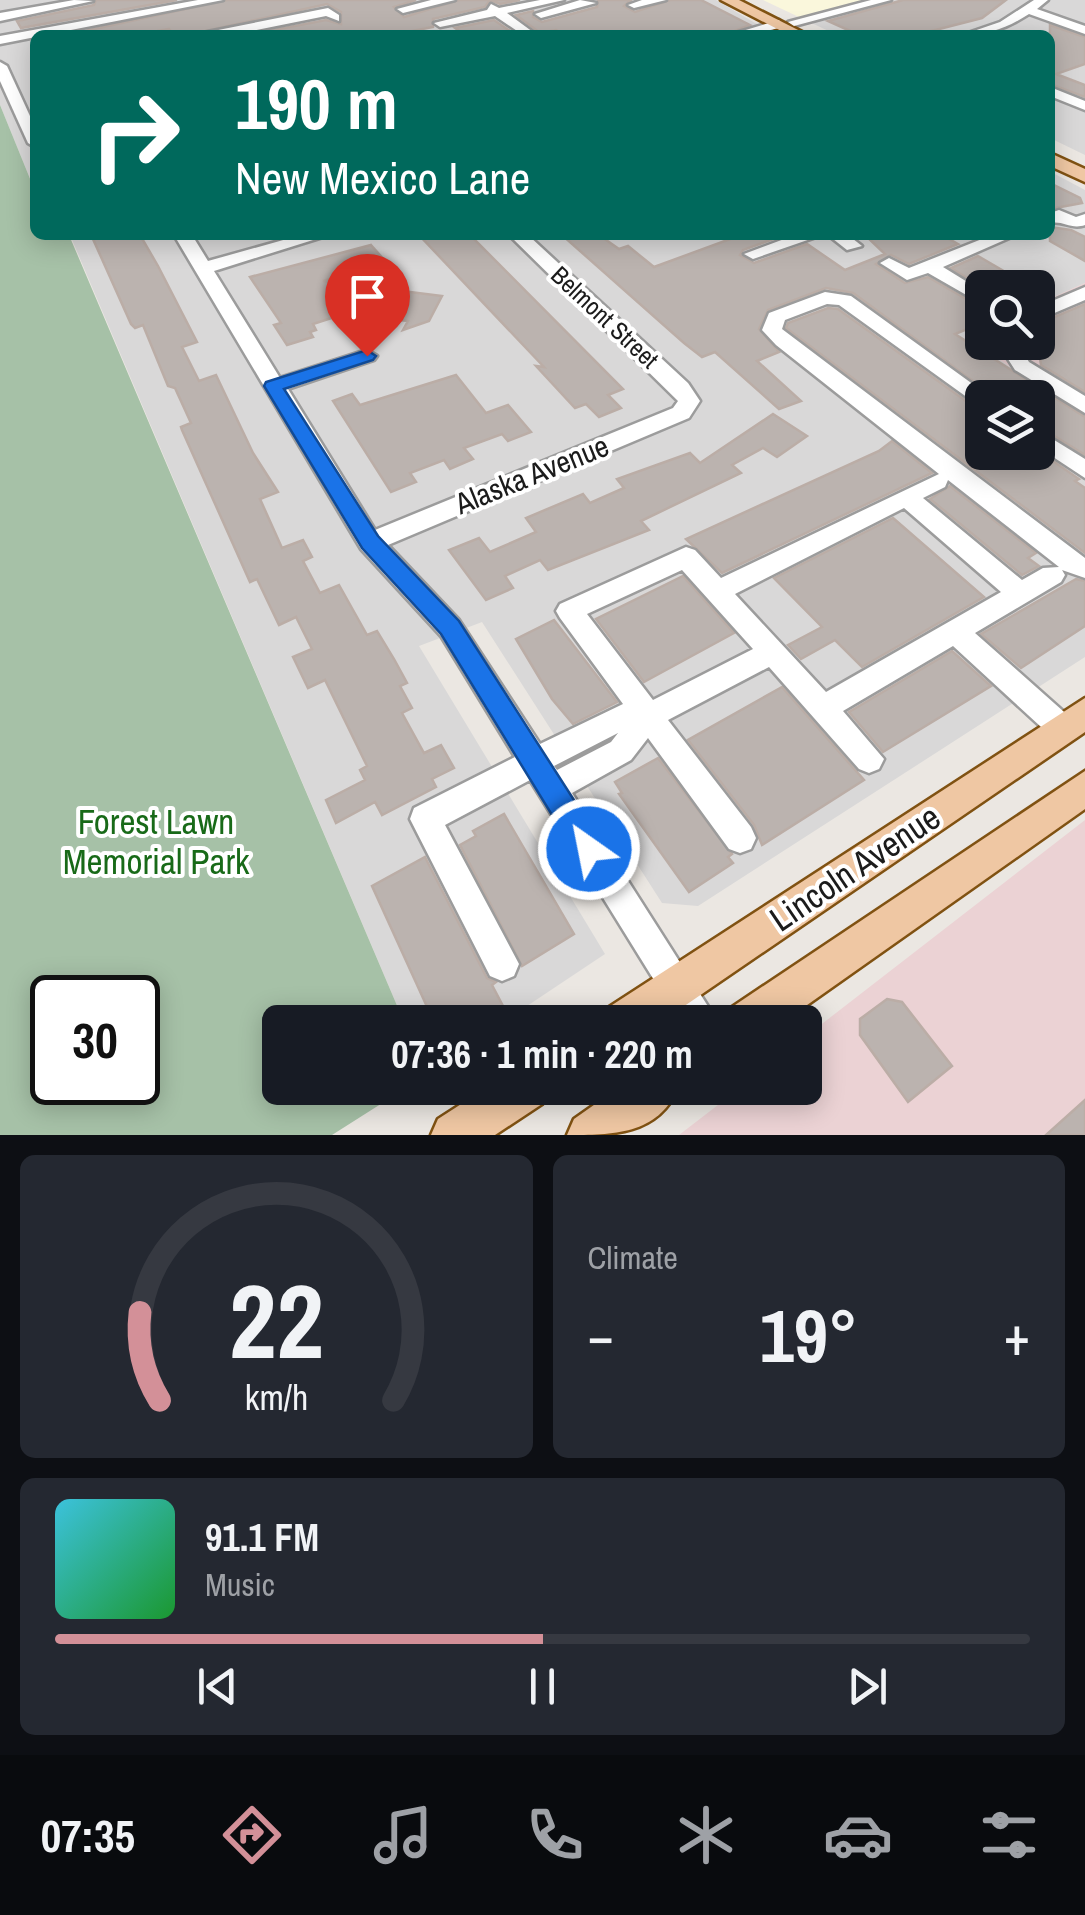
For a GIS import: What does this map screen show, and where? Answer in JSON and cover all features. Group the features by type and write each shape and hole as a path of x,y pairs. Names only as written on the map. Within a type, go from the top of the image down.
{"main road":[{"path":"728,0 789,24"},
{"path":"748,0 789,24"},
{"path":"1055,151 1085,162"},
{"path":"1055,153 1085,176"},
{"name":"Lincoln Avenue","path":"650,1005 1073,720"},
{"name":"Lincoln Avenue","path":"772,1005 1085,788"},
{"path":"454,1135 500,1105"},
{"path":"590,1135 632,1105"}],"street":[{"path":"55,30 217,0"},
{"path":"403,9 449,0"},
{"path":"478,0 519,21 527,30"},
{"path":"440,23 558,0"},
{"path":"634,6 660,0"},
{"path":"789,24 850,0"},
{"path":"760,30 886,0"},
{"path":"986,30 1004,25 1042,0"},
{"path":"0,16 84,4 93,23"},
{"path":"519,21 592,4"},
{"path":"1030,10 1085,30"},
{"path":"238,12 253,29 328,12 335,18"},
{"path":"0,40 30,35"},
{"path":"0,66 30,126"},
{"path":"1055,93 1085,106"},
{"path":"1055,216 1082,224"},
{"path":"186,240 370,542 450,628 690,1005"},
{"path":"202,268 302,240"},
{"name":"Belmont Street","path":"523,240 681,388 689,402"},
{"path":"753,254 797,240"},
{"path":"844,240 853,246"},
{"path":"888,263 907,275 995,240"},
{"path":"930,266 965,288"},
{"path":"1055,306 1085,293"},
{"path":"965,386 844,300 824,298 776,317 772,330 783,340 1072,564 1085,568"},
{"path":"273,386 367,356"},
{"path":"1018,360 1085,406"},
{"name":"Alaska Avenue","path":"370,542 681,413 689,402"},
{"path":"1055,448 1085,470"},
{"path":"716,592 937,481"},
{"path":"906,497 1019,592"},
{"path":"740,838 569,611 686,558 870,759"},
{"path":"823,708 1052,575"},
{"path":"954,630 1073,720"},
{"path":"551,789 620,751 647,717 772,652"},
{"path":"502,964 425,818 620,717 647,717"}],"shaded area":[{"path":"0,0 716,0 772,30 30,30 30,179 0,105"},
{"path":"763,0 874,0 801,18"},
{"path":"874,0 1085,0 1085,155 1055,140 1055,30 826,30 801,18"},
{"path":"1055,174 1085,190 1085,283 1055,296 1055,270 965,270 965,360 1002,360 1031,380 965,380 965,470 1055,470 1055,396 1085,417 1085,657 698,906 662,903 482,622 419,646 605,954 528,1005 397,1005 72,240 1055,240"},
{"path":"1085,283 1085,417 1055,397 1055,380 1030,380 1000,360 1055,360 1055,296"},
{"path":"1085,820 1085,1135 679,1135 718,1105 822,1105 822,1024"}],"green space":[{"name":"Forest Lawn Memorial Park","path":"0,105 30,179 30,240 71,240 397,1005 262,1005 262,1105 379,1105 332,1135 0,1135"}],"building":[{"path":"96,0 177,0 21,28 17,21 94,5"},
{"path":"227,0 416,0 394,7 404,17 459,0 490,0 485,7 433,19 433,27 418,30 274,30 326,20 341,24 341,12 327,4 210,30 89,30"},
{"path":"598,0 631,0 624,6 635,12 670,0 701,0 750,25 738,30 536,30 516,15 533,11 533,17 542,22 597,7"},
{"path":"903,0 1006,0 982,18 935,30 848,30 828,21"},
{"path":"494,20 509,30 458,30 455,28"},
{"path":"1050,25 1085,37 1085,64 1056,74 1085,85 1085,97 1055,86 1055,30 1050,30"},
{"path":"1055,186 1080,198 1082,203 1055,208"},
{"path":"1055,228 1085,237 1085,261 1050,241 1055,240"},
{"path":"93,240 143,240 197,342 182,347 199,381 216,375 253,453 278,492 260,499 282,548 303,540 312,557 303,561 320,593 339,585 367,635 377,631 407,683 400,686 412,708 402,713 424,753 441,745 454,768 432,779 436,787 382,815 375,802 336,823 326,800 365,780 360,770 367,766 325,680 308,688 293,657 312,649 296,617 279,625 257,579 250,582 182,430 191,423 175,388 168,386 143,325 135,328"},
{"path":"424,240 475,240 623,389 608,395 621,408 599,417 586,404 575,408 536,366 544,367"},
{"path":"568,240 606,240 619,249 628,246 654,267 727,240 770,240 743,250 740,255 754,263 807,244 845,270 885,254 870,240 951,240 958,244 909,264 891,255 876,264 905,283 928,277 965,298 965,330 955,334 965,340 965,360 996,360 1027,380 971,380 853,293 826,288 768,310 759,329 779,352 757,361 801,401 779,409 715,352 702,357"},
{"path":"371,245 386,262 323,281 442,296 429,321 403,330 408,321 389,319 402,295 313,324 313,337 287,345 274,325 281,323 250,277"},
{"path":"978,256 1001,270 965,270 965,277 951,268"},
{"path":"1085,304 1085,392 1041,365 1040,360 1055,360 1055,317"},
{"path":"828,308 838,309 965,400 965,463 786,328 788,323"},
{"path":"456,375 486,413 508,405 531,432 508,441 502,434 464,448 473,459 450,469 444,460 410,473 416,482 391,492 333,401 352,394 360,405"},
{"path":"1055,398 1085,417 1085,455 1055,436"},
{"path":"773,414 807,436 777,457 763,448 732,465 741,473 641,521 649,530 548,570 540,560 505,576 513,588 486,600 449,550 479,538 490,552 536,532 526,518 583,494 590,503 624,488 617,479 690,453 700,463"},
{"path":"892,441 932,473 722,573 686,539 879,451"},
{"path":"1055,462 1079,479 1075,481 1085,488 1085,553 975,470 1055,470"},
{"path":"950,486 1036,553 1028,558 1039,566 1022,575 930,499"},
{"path":"893,518 984,597 862,667 835,640 801,659 788,645 822,627 774,578"},
{"path":"683,576 734,633 644,682 596,619"},
{"path":"1076,579 1085,581 1085,626 1021,668 981,634"},
{"path":"554,620 617,702 573,724 552,699 516,639"},
{"path":"952,651 991,686 883,752 849,712"},
{"path":"782,687 864,780 762,845 754,825 688,740"},
{"path":"658,758 732,854 728,857 733,863 689,892 619,794 622,793 615,782"},
{"path":"504,814 574,934 522,966 460,845 476,836 473,831"},
{"path":"425,857 487,978 496,982 492,985 502,1005 426,1005 372,886"},
{"path":"887,999 902,1002 952,1066 908,1102 860,1035 860,1019"},
{"path":"1085,1100 1085,1135 1046,1135"}],"route":[{"path":"367,356 273,386 370,542 450,628 589,849"}]}
